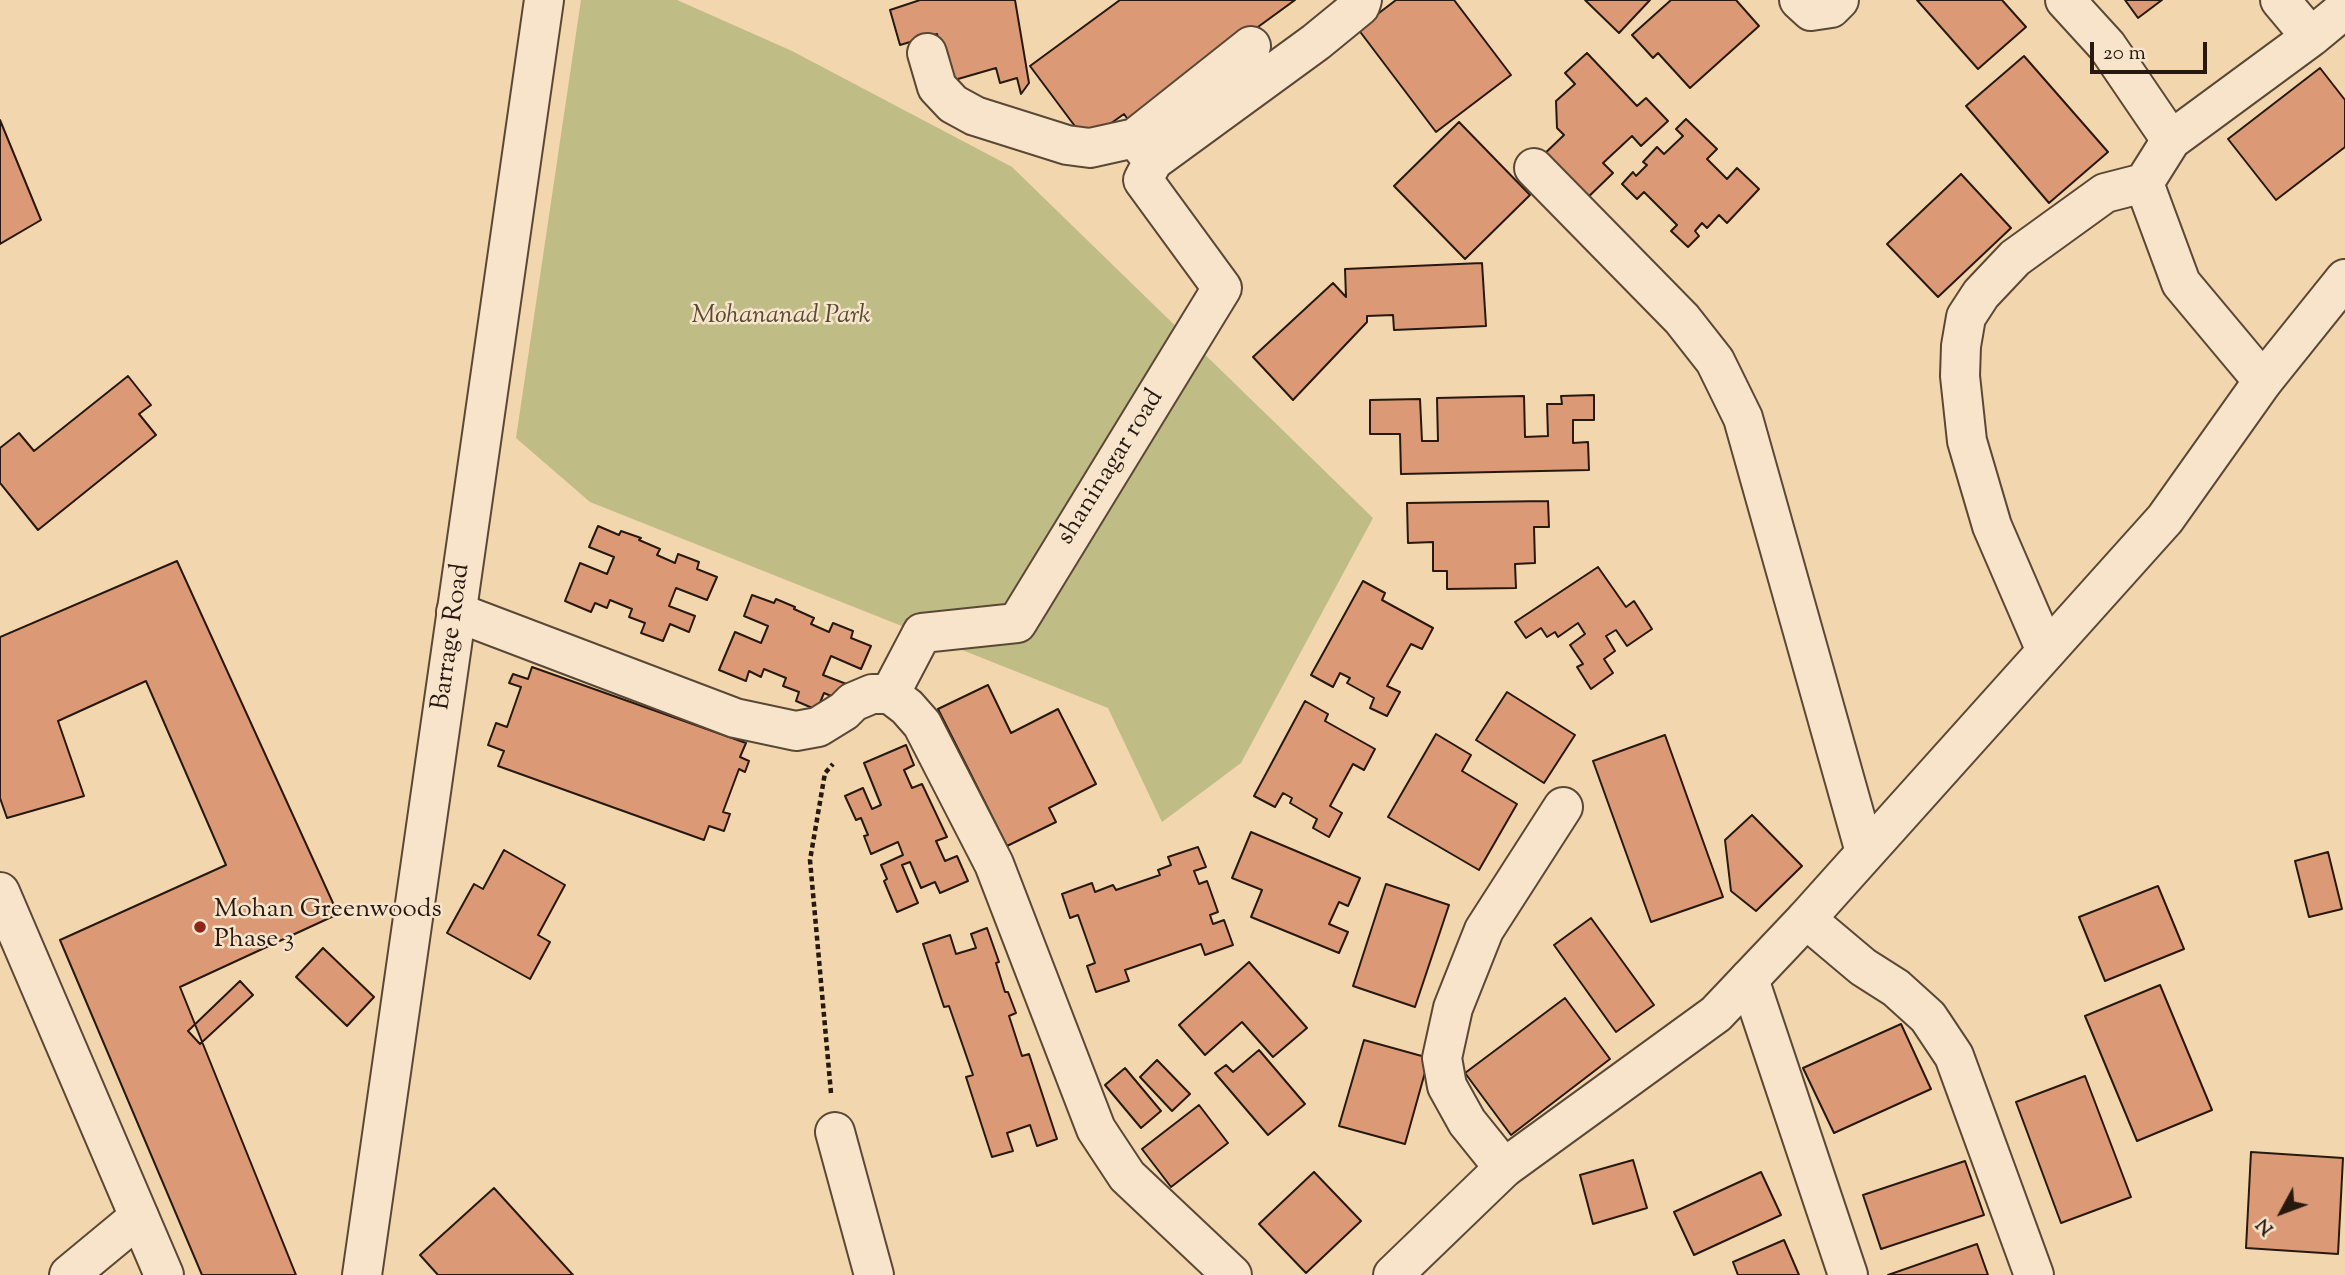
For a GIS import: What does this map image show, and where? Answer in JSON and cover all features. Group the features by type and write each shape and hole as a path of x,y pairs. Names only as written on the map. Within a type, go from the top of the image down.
{"street":[{"name":"Barrage Road","path":"362,1275 544,0"},
{"path":"927,53 937,87 953,104 975,116 1067,145 1144,160 1316,42 1360,6 1362,0"},
{"path":"2065,0 2107,46 2171,140"},
{"path":"2280,0 2311,37"},
{"path":"2046,651 1992,526 1967,441 1960,376 1966,317 1981,295 2015,258 2105,193 2144,183 2171,140 2345,9"},
{"path":"1144,160 1251,46"},
{"name":"shaninagar road","path":"890,694 922,634 1017,623 1222,288 1144,160"},
{"path":"1534,168 1682,318 1715,361 1743,418 1864,852"},
{"path":"2144,183 2181,283 2263,381"},
{"path":"1393,1275 1504,1168 1716,1014 1806,919 2165,519 2263,381 2345,279"},
{"path":"456,612 735,718 796,731 818,727 845,711 853,702 872,694 890,694 907,707 922,724 994,864 1096,1129 1127,1176 1231,1275"},
{"path":"1504,1168 1466,1122 1447,1086 1442,1058 1453,1008 1484,930 1563,807"},
{"path":"0,892 164,1275"},
{"path":"1806,919 1863,967 1896,988 1928,1017 1954,1056 2035,1275"},
{"path":"1749,979 1848,1275"},
{"path":"835,1132 874,1275"},
{"path":"69,1275 139,1217"}],"path":[{"path":"835,1132 810,860 825,773 841,754"}],"green space":[{"name":"Mohananad Park","path":"581,0 677,0 792,51 1012,167 1373,518 1241,763 1162,822 1108,708 590,502 516,438"}],"building":[{"path":"920,0 1015,0 1029,83 1021,94 1017,78 1000,83 996,68 951,81 937,34 900,45 890,10"},
{"path":"1120,0 1295,0 1129,121 1124,114 1086,141 1030,66"},
{"path":"1396,0 1454,0 1511,75 1436,132 1358,29"},
{"path":"1585,0 1650,0 1619,33"},
{"path":"1671,0 1736,0 1759,26 1690,88 1658,53 1653,58 1632,35"},
{"path":"1917,0 2002,0 2026,27 1978,69"},
{"path":"2125,0 2162,0 2138,18"},
{"path":"1587,53 1637,106 1646,98 1668,121 1641,146 1632,136 1603,163 1613,173 1582,203 1539,159 1564,135 1557,128 1556,101 1575,84 1565,73"},
{"path":"2024,56 2108,152 2049,203 1966,106"},
{"path":"2320,68 2345,100 2345,147 2276,200 2228,139"},
{"path":"1686,119 1717,149 1707,159 1727,179 1737,168 1759,189 1727,223 1719,215 1707,228 1702,223 1695,231 1699,236 1688,247 1671,231 1677,225 1644,192 1637,199 1622,184 1633,172 1636,176 1647,165 1643,162 1657,147 1664,154 1683,136 1676,129"},
{"path":"0,120 41,220 0,244"},
{"path":"1459,122 1530,195 1465,259 1394,186"},
{"path":"1961,174 2011,228 1938,297 1887,244"},
{"path":"1482,263 1486,326 1394,330 1393,315 1367,316 1367,322 1293,400 1253,357 1333,283 1346,297 1345,269"},
{"path":"128,376 151,405 139,414 156,435 38,530 0,483 0,448 19,433 34,451"},
{"path":"1594,395 1594,420 1573,420 1573,443 1588,442 1589,470 1401,474 1400,434 1370,434 1370,400 1420,399 1422,441 1438,441 1437,398 1524,396 1525,437 1548,436 1547,404 1562,404 1561,396"},
{"path":"1548,501 1549,527 1534,527 1535,563 1515,564 1516,588 1447,589 1447,571 1433,571 1433,542 1408,543 1407,503"},
{"path":"598,526 619,535 621,531 641,538 639,540 660,549 657,555 675,563 678,554 699,562 697,569 717,577 707,600 676,588 669,606 695,616 689,632 670,624 663,641 641,633 645,623 629,617 632,609 610,600 607,608 595,603 591,612 565,601 580,563 607,574 614,557 589,547"},
{"name":"Mohan Greenwoods Phase 3","path":"177,561 338,914 180,987 296,1275 202,1275 60,940 226,865 146,681 58,721 84,796 7,818 0,798 0,637"},
{"path":"1598,567 1626,607 1634,601 1652,629 1627,646 1616,630 1606,636 1615,651 1604,659 1613,673 1591,689 1577,667 1583,664 1570,645 1585,634 1578,623 1558,637 1555,632 1547,637 1541,628 1526,638 1515,622"},
{"path":"1363,581 1385,593 1382,600 1433,628 1422,649 1411,644 1387,686 1400,692 1387,716 1370,708 1374,698 1347,683 1350,678 1340,673 1333,687 1311,675"},
{"path":"752,595 774,603 776,599 795,607 794,609 814,618 811,624 829,632 833,623 853,631 851,638 871,646 861,669 831,656 823,675 849,685 843,701 824,693 817,710 796,701 799,692 783,686 786,678 764,669 761,677 749,671 746,681 719,670 735,632 761,643 768,626 744,616"},
{"path":"532,667 746,743 740,757 749,761 745,772 739,769 723,812 730,814 724,831 709,826 704,840 498,766 504,751 488,745 496,723 507,727 521,687 509,683 513,674 528,679"},
{"path":"988,685 1011,733 1058,709 1096,784 1049,808 1056,822 1007,846 938,709"},
{"path":"1507,692 1575,735 1544,783 1476,740"},
{"path":"1305,701 1328,714 1325,721 1375,749 1364,770 1353,764 1330,806 1342,813 1329,837 1313,828 1317,819 1290,803 1292,798 1283,793 1275,807 1254,796"},
{"path":"1436,734 1471,755 1462,771 1517,804 1479,870 1388,817"},
{"path":"1665,735 1723,897 1651,922 1593,761"},
{"path":"906,745 914,765 904,770 912,788 922,784 947,837 936,841 945,861 957,856 968,881 940,893 935,882 921,888 910,862 902,865 918,903 897,912 884,881 887,879 881,865 903,855 898,842 871,854 864,836 868,835 861,818 856,820 845,796 863,788 872,809 881,805 864,763"},
{"path":"1752,815 1802,866 1756,911 1731,891 1725,840"},
{"path":"1251,832 1360,878 1348,906 1339,902 1329,924 1348,932 1339,953 1251,917 1262,890 1232,878"},
{"path":"1198,847 1206,867 1194,871 1199,884 1207,881 1218,912 1210,915 1213,924 1224,920 1233,945 1205,955 1201,944 1125,970 1129,981 1096,992 1087,966 1095,963 1078,915 1070,918 1062,894 1092,883 1095,892 1113,885 1116,890 1160,875 1158,870 1171,865 1168,857"},
{"path":"504,850 565,885 538,935 550,942 530,979 447,933 474,884 483,889"},
{"path":"2328,852 2342,909 2309,917 2295,861"},
{"path":"1386,884 1449,905 1415,1007 1353,986"},
{"path":"2158,886 2184,949 2105,981 2079,917"},
{"path":"1591,918 1654,1005 1616,1032 1554,945"},
{"path":"987,928 999,962 996,963 1005,992 1008,992 1016,1013 1009,1016 1022,1056 1029,1054 1057,1139 1037,1146 1030,1125 1007,1133 1013,1151 992,1157 966,1077 973,1075 949,1006 944,1007 923,944 950,935 956,954 976,948 971,934"},
{"path":"323,948 374,997 347,1026 296,977"},
{"path":"1249,962 1307,1028 1273,1057 1242,1022 1205,1055 1179,1025"},
{"path":"240,981 253,995 200,1044 188,1031"},
{"path":"2160,985 2212,1110 2137,1141 2085,1016"},
{"path":"1565,998 1610,1059 1511,1135 1465,1073"},
{"path":"1901,1024 1931,1089 1834,1133 1803,1068"},
{"path":"1364,1040 1429,1058 1405,1144 1339,1126"},
{"path":"1259,1050 1305,1104 1268,1135 1215,1073 1226,1065 1233,1072"},
{"path":"1157,1060 1190,1094 1172,1111 1140,1077"},
{"path":"1125,1068 1161,1111 1141,1128 1105,1085"},
{"path":"2085,1076 2131,1197 2061,1223 2016,1102"},
{"path":"1199,1105 1228,1143 1171,1187 1142,1149"},
{"path":"2251,1152 2343,1158 2338,1254 2246,1248"},
{"path":"1633,1160 1647,1208 1593,1224 1580,1175"},
{"path":"1965,1161 1984,1215 1881,1249 1863,1195"},
{"path":"1314,1172 1361,1221 1306,1273 1259,1224"},
{"path":"1761,1172 1781,1215 1694,1255 1674,1212"},
{"path":"494,1188 573,1275 438,1275 420,1255"},
{"path":"1784,1240 1799,1275 1738,1275 1733,1262"},
{"path":"1977,1244 1988,1275 1888,1275"}],"place":[{"name":"Mohan Greenwoods Phase 3","path":"200,927"}]}
